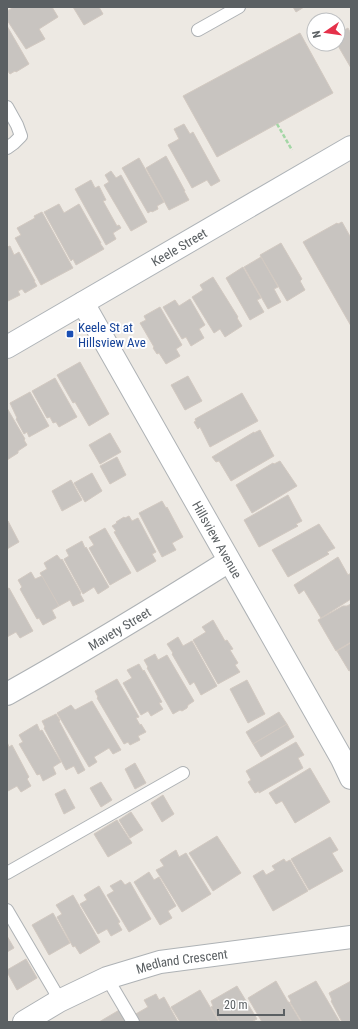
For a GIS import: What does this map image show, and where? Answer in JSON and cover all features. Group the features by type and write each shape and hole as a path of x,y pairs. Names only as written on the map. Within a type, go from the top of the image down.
{"street":[{"name":"Keele Street","path":"7,347 351,147"},
{"name":"Hillsview Avenue","path":"83,303 342,759 351,778"},
{"name":"Mavety Street","path":"7,694 56,667 229,561"},
{"name":"Medland Crescent","path":"24,1022 59,1001 107,978 160,962 351,937"}],"lane":[{"path":"198,30 239,7"},
{"path":"7,107 17,125 20,136 14,144 7,148"},
{"path":"7,873 183,773"},
{"path":"7,910 59,1001"},
{"path":"107,978 133,1022"}],"path":[{"path":"277,124 292,150"}],"building":[{"path":"14,7 52,7 58,17 39,29 45,39 26,49 7,20 7,11"},
{"path":"73,7 99,7 103,14 84,25"},
{"path":"293,7 304,7 296,12"},
{"path":"7,26 29,64 10,74 7,70"},
{"path":"348,28 351,34 351,68 342,52 346,52 346,29"},
{"path":"300,33 306,44 306,52 310,52 333,93 217,157 183,96"},
{"path":"184,124 190,134 193,132 220,181 211,186 207,180 192,188 168,145 179,139 174,129"},
{"path":"166,156 189,200 169,210 146,168"},
{"path":"139,158 164,202 157,206 158,209 148,213 122,168"},
{"path":"111,171 116,178 121,175 147,222 131,231 104,185 109,182 105,175"},
{"path":"91,180 95,188 99,186 106,200 103,201 117,226 119,225 121,228 113,233 116,239 106,245 75,189"},
{"path":"59,204 64,213 79,204 104,249 76,265 73,259 71,261 44,212"},
{"path":"42,212 73,268 41,285 15,238 21,235 17,228 35,218 34,216"},
{"path":"342,222 351,238 351,326 303,242 337,223"},
{"path":"281,243 302,279 300,281 305,290 287,301 260,255"},
{"path":"10,246 14,255 19,252 37,286 25,293 22,289 18,291 20,295 8,301 7,247"},
{"path":"261,257 278,287 274,289 281,302 268,309 244,267"},
{"path":"243,267 261,298 257,300 264,312 250,320 226,278"},
{"path":"213,277 242,326 225,337 220,329 214,333 192,297 203,290 200,285"},
{"path":"190,299 205,325 199,329 204,338 191,346 186,337 182,339 163,307 175,300 179,306"},
{"path":"160,307 182,345 176,349 180,356 166,364 159,353 157,354 153,348 154,347 140,323 146,320 144,316"},
{"path":"80,362 109,414 89,426 75,402 73,403 57,375"},
{"path":"188,376 202,401 185,410 171,385"},
{"path":"55,378 77,417 59,427 56,422 53,423 50,417 47,418 32,391"},
{"path":"30,392 49,426 29,437 27,432 24,434 10,403"},
{"path":"242,393 258,421 210,447 200,427 198,429 194,422 196,421 195,419"},
{"path":"7,408 27,445 7,460"},
{"path":"260,430 274,456 231,481 219,461 216,462 212,457"},
{"path":"110,433 121,452 100,464 89,445"},
{"path":"117,457 126,475 110,484 100,466"},
{"path":"280,461 297,486 252,513 236,485 273,463 274,464"},
{"path":"92,473 102,491 85,502 74,483"},
{"path":"71,480 82,500 62,511 52,491"},
{"path":"288,495 302,521 296,524 298,526 259,547 244,520"},
{"path":"162,501 166,508 167,507 183,537 172,543 176,550 162,557 139,513"},
{"path":"129,516 132,521 138,518 156,552 152,554 156,561 137,572 112,526 124,517"},
{"path":"8,521 19,542 7,549 7,522"},
{"path":"319,524 335,548 327,552 329,554 288,577 272,550"},
{"path":"105,528 131,573 110,585 89,548 94,545 89,537"},
{"path":"82,541 109,587 98,594 94,587 83,594 64,559 69,556 66,550"},
{"path":"57,555 61,560 62,559 84,601 73,606 70,600 59,606 40,573 47,569 44,563"},
{"path":"338,557 348,575 351,573 351,599 321,618 304,590 299,594 294,585"},
{"path":"31,572 35,579 42,576 59,606 52,610 56,618 43,625 39,618 37,619 20,589 22,587 18,580"},
{"path":"9,588 33,631 20,638 16,632 7,637 7,589"},
{"path":"351,604 351,642 336,651 318,620 343,606"},
{"path":"213,620 225,641 227,640 233,649 230,650 238,663 235,665 240,672 218,684 193,640 206,632 202,627"},
{"path":"178,637 183,646 192,641 217,686 201,695 194,682 190,685 167,644"},
{"path":"351,643 351,670 349,671 337,651"},
{"path":"155,654 158,660 167,655 194,701 182,711 180,710 173,714 147,668 148,667 144,660"},
{"path":"139,664 162,702 159,703 163,709 151,716 148,711 141,715 123,683 132,678 127,670"},
{"path":"117,679 139,717 136,718 146,732 138,736 140,740 130,745 128,742 124,744 97,698 98,697 95,691"},
{"path":"247,680 265,714 248,723 230,689"},
{"path":"92,701 121,750 113,754 109,748 94,757 97,762 89,767 57,713 71,705 75,710"},
{"path":"279,712 287,724 253,744 246,732"},
{"path":"56,714 85,770 78,774 74,766 66,770 44,728 45,727 42,721"},
{"path":"37,724 40,731 42,730 61,762 53,767 56,774 43,781 40,774 37,775 19,744 23,742 19,735"},
{"path":"287,724 294,737 261,757 253,744"},
{"path":"7,742 9,747 12,745 29,777 27,779 31,786 21,792 17,786 8,791 7,790"},
{"path":"296,742 304,755 298,758 303,768 259,793 259,791 255,793 248,782 251,780 246,771"},
{"path":"135,763 146,783 135,789 125,769"},
{"path":"310,768 330,802 295,823 282,801 276,804 269,793"},
{"path":"101,782 112,800 101,807 90,788"},
{"path":"65,789 75,808 64,814 55,794"},
{"path":"163,795 174,814 162,822 151,803"},
{"path":"131,812 143,830 130,838 119,820"},
{"path":"117,820 132,843 108,857 94,834"},
{"path":"217,836 241,873 213,891 189,853"},
{"path":"330,837 338,850 332,853 343,871 309,890 291,859"},
{"path":"176,850 179,857 186,853 211,894 182,912 156,870 164,866 160,860"},
{"path":"284,859 286,862 290,860 308,891 273,911 253,876 263,870 266,875 275,870 272,866"},
{"path":"149,872 154,880 159,877 176,906 168,911 172,918 160,925 134,882"},
{"path":"121,880 125,885 130,882 151,919 129,932 107,895 114,891 110,886"},
{"path":"99,886 120,922 118,923 122,930 111,936 107,929 98,934 80,904 87,900 84,895"},
{"path":"73,895 100,942 80,954 75,946 73,947 57,917 62,914 56,905"},
{"path":"53,913 70,943 49,955 32,925"},
{"path":"7,936 14,948 7,952"},
{"path":"26,959 37,978 17,990 7,970"},
{"path":"276,981 301,1022 262,1022 248,998"},
{"path":"316,981 340,1022 302,1022 290,1002 291,1001 288,996"},
{"path":"351,981 351,1022 342,1022 331,1001 332,1000 329,993"},
{"path":"237,986 257,1019 253,1021 254,1022 220,1022 211,1007 213,1006 211,1001"},
{"path":"200,990 219,1022 180,1022 171,1007"},
{"path":"156,994 159,1000 164,997 178,1022 139,1022 134,1015 148,1007 144,1000"},
{"path":"121,1009 128,1022 99,1022"}],"place":[{"name":"Keele St at Hillsview Ave","path":"70,334"}]}
